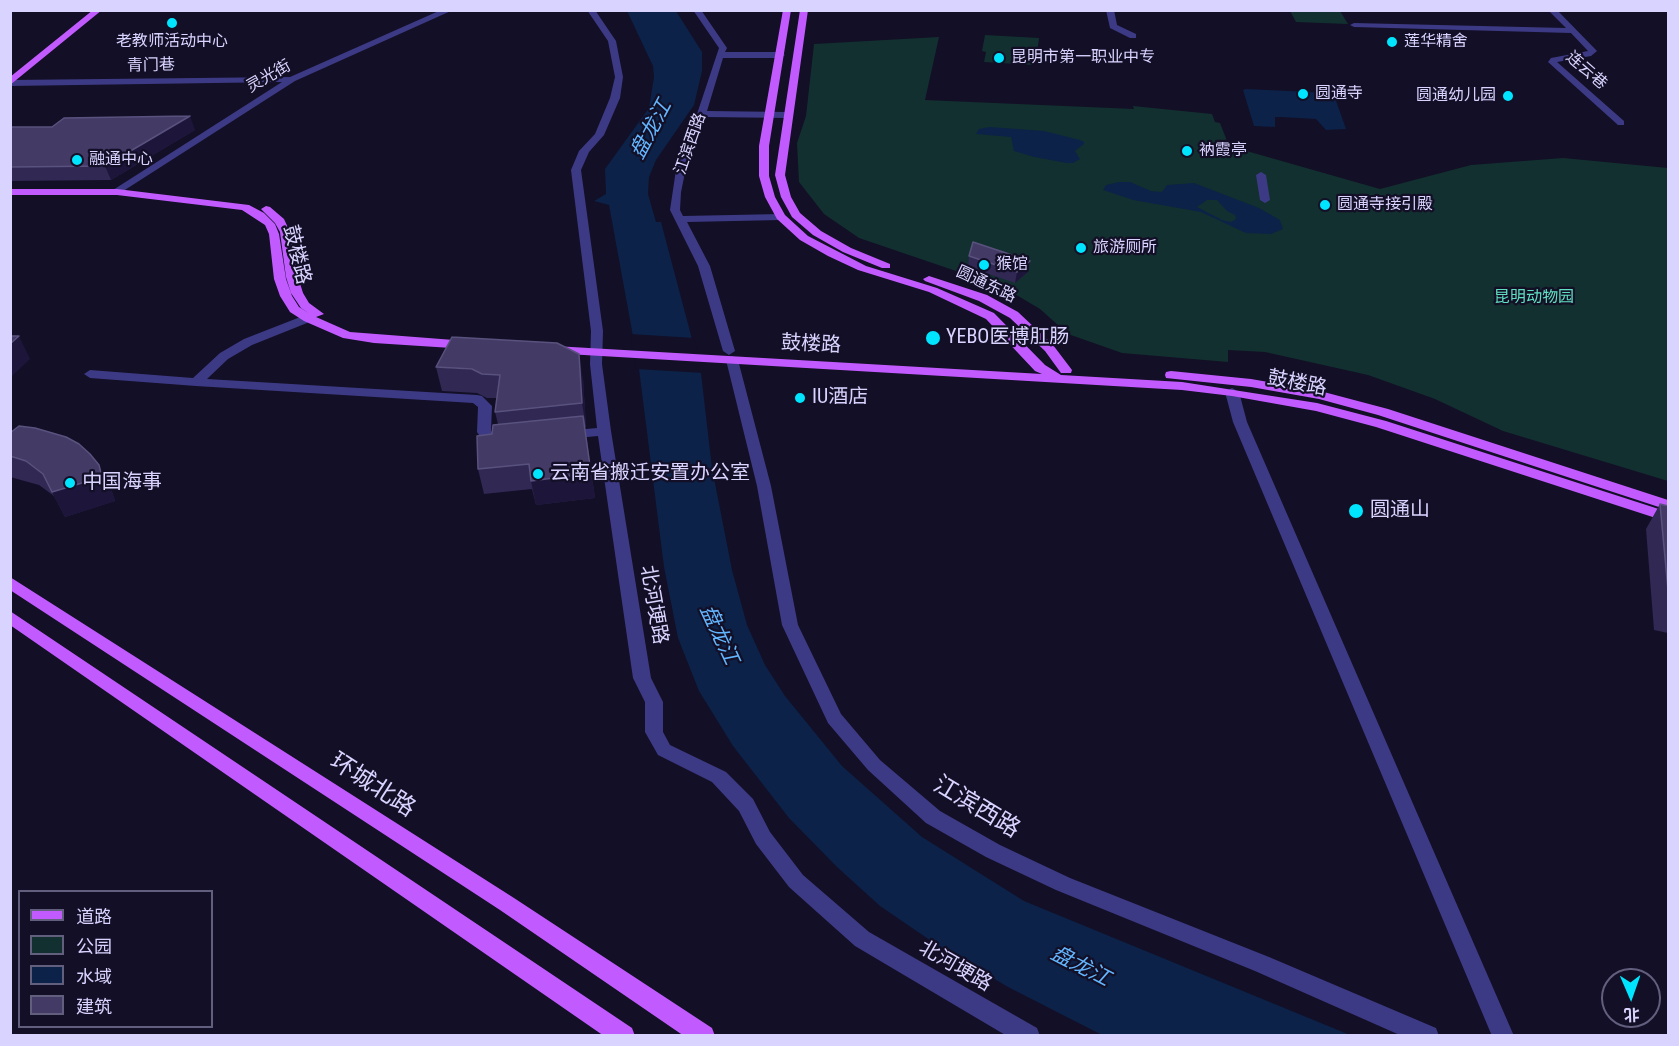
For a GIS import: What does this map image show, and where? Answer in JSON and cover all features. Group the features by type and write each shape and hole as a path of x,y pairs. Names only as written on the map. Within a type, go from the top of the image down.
{"main road":[{"path":"10,69 84,10"},
{"path":"10,83 98,10"},
{"name":"圆通东路","path":"787,10 781,55 768,115 764,176 770,197 781,217 804,238 862,268 933,290 990,316 1040,368"},
{"name":"圆通东路","path":"804,10 780,175 786,197 796,215 817,233 847,250 879,264 956,287 983,298 1014,315 1049,348 1063,374"},
{"name":"鼓楼路","path":"10,190 119,189 223,198 253,203 270,211 280,221 285,232 292,277 297,293 315,313 355,329 479,343 374,339 347,334 308,318 294,309 286,296 280,279 274,234 270,224 261,214 245,207 217,202 119,189"},
{"name":"鼓楼路","path":"543,346 1063,374 1211,378 1320,395 1383,412 1668,505"},
{"name":"鼓楼路","path":"731,356 1040,368 1063,374 1232,392 1317,407 1381,424 1668,517"},
{"name":"环城北路","path":"10,582 517,910 704,1035"},
{"path":"10,617 624,1035"}],"street":[{"name":"灵光街","path":"119,189 292,79 449,10"},
{"name":"北河埂路","path":"591,10 612,41 619,77 615,98 599,135 584,151 576,170 579,205 597,331 596,364 604,431 642,678 654,702 654,732 664,750 719,777 746,805 763,838 795,881 862,939 1029,1035"},
{"path":"697,10 723,48 719,55 781,55"},
{"path":"1110,10 1113,26 1133,36"},
{"name":"连云巷","path":"1552,10 1593,51 1552,62 1622,123"},
{"path":"1354,25 1573,31"},
{"name":"江滨西路","path":"719,55 702,114 682,163 675,210 704,266 731,356 764,486 790,625 834,718 874,765 933,817 993,851 1063,884 1262,964 1428,1035"},
{"name":"青门巷","path":"10,83 292,79"},
{"path":"702,114 787,115"},
{"path":"1261,175 1265,200"},
{"path":"678,219 781,217"},
{"path":"196,382 224,356 248,342 308,318"},
{"path":"90,374 477,399 485,406 484,432 495,443 517,441"},
{"path":"1232,392 1248,443 1503,1035"},
{"path":"550,437 604,431"}],"green space":[{"path":"1290,11 1340,11 1348,24 1296,22"},
{"path":"985,35 1039,38 1037,54 1026,54 1033,55 1032,65 984,62 986,52 982,51"},
{"name":"昆明动物园","path":"939,37 925,100 1134,109 1133,106 1212,114 1215,122 1220,123 1229,146 1380,189 1471,165 1563,158 1668,168 1668,481 1503,431 1435,399 1368,375 1265,352 1228,350 1228,362 1122,353 1068,334 1040,309 1003,287 859,238 824,214 799,182 797,143 806,116 814,44"}],"water":[{"name":"盘龙江","path":"627,11 676,11 702,52 702,71 694,105 656,160 649,177 648,194 656,222 661,222 701,373 712,468 732,570 747,625 765,665 785,696 842,766 922,837 1024,901 1350,1035 1102,1035 1008,987 937,945 880,906 837,867 789,818 733,746 699,691 678,638 664,567 639,369 609,205 594,201 606,194 605,169 649,108 654,77 653,66"},
{"path":"1243,90 1330,93 1334,95 1346,129 1326,130 1316,119 1280,117 1275,117 1275,127 1254,126"},
{"path":"990,127 1044,131 1080,140 1084,144 1075,151 1080,159 1067,163 1014,151 1011,137 976,134 979,129"},
{"path":"1130,182 1151,191 1162,192 1167,185 1194,183 1259,208 1280,220 1283,229 1271,234 1246,233 1201,212 1133,200 1103,190 1106,185","holes":["1207,200 1217,200 1227,211 1235,215 1236,219 1231,222 1222,220 1197,207"]}],"pier":[{"path":"630,334 694,338 704,373 636,369"}],"building":[{"path":"190,116 105,166 10,167 10,127 52,127 64,118"},
{"path":"973,242 1030,261 1017,272 969,256"},
{"path":"10,336 19,336 10,344"},
{"path":"452,337 557,343 579,354 582,403 495,412 500,375 482,374 472,369 436,367"},
{"path":"583,416 591,473 531,481 529,464 478,469 477,436 492,434 493,425"},
{"path":"19,426 66,437 79,444 99,465 102,477 52,492 43,474 26,461 10,456 10,433"},
{"path":"1660,504 1668,506 1668,590"}],"place":[{"name":"老教师活动中心","path":"172,23"},
{"name":"莲华精舍","path":"1392,42"},
{"name":"昆明市第一职业中专","path":"999,58"},
{"name":"圆通寺","path":"1303,94"},
{"name":"圆通幼儿园","path":"1508,96"},
{"name":"衲霞亭","path":"1187,151"},
{"name":"融通中心","path":"77,160"},
{"name":"圆通寺接引殿","path":"1325,205"},
{"name":"旅游厕所","path":"1081,248"},
{"name":"猴馆","path":"984,265"},
{"name":"YEBO医博肛肠","path":"933,338"},
{"name":"IU酒店","path":"800,398"},
{"name":"云南省搬迁安置办公室","path":"538,474"},
{"name":"中国海事","path":"70,483"},
{"name":"圆通山","path":"1356,511"}]}
